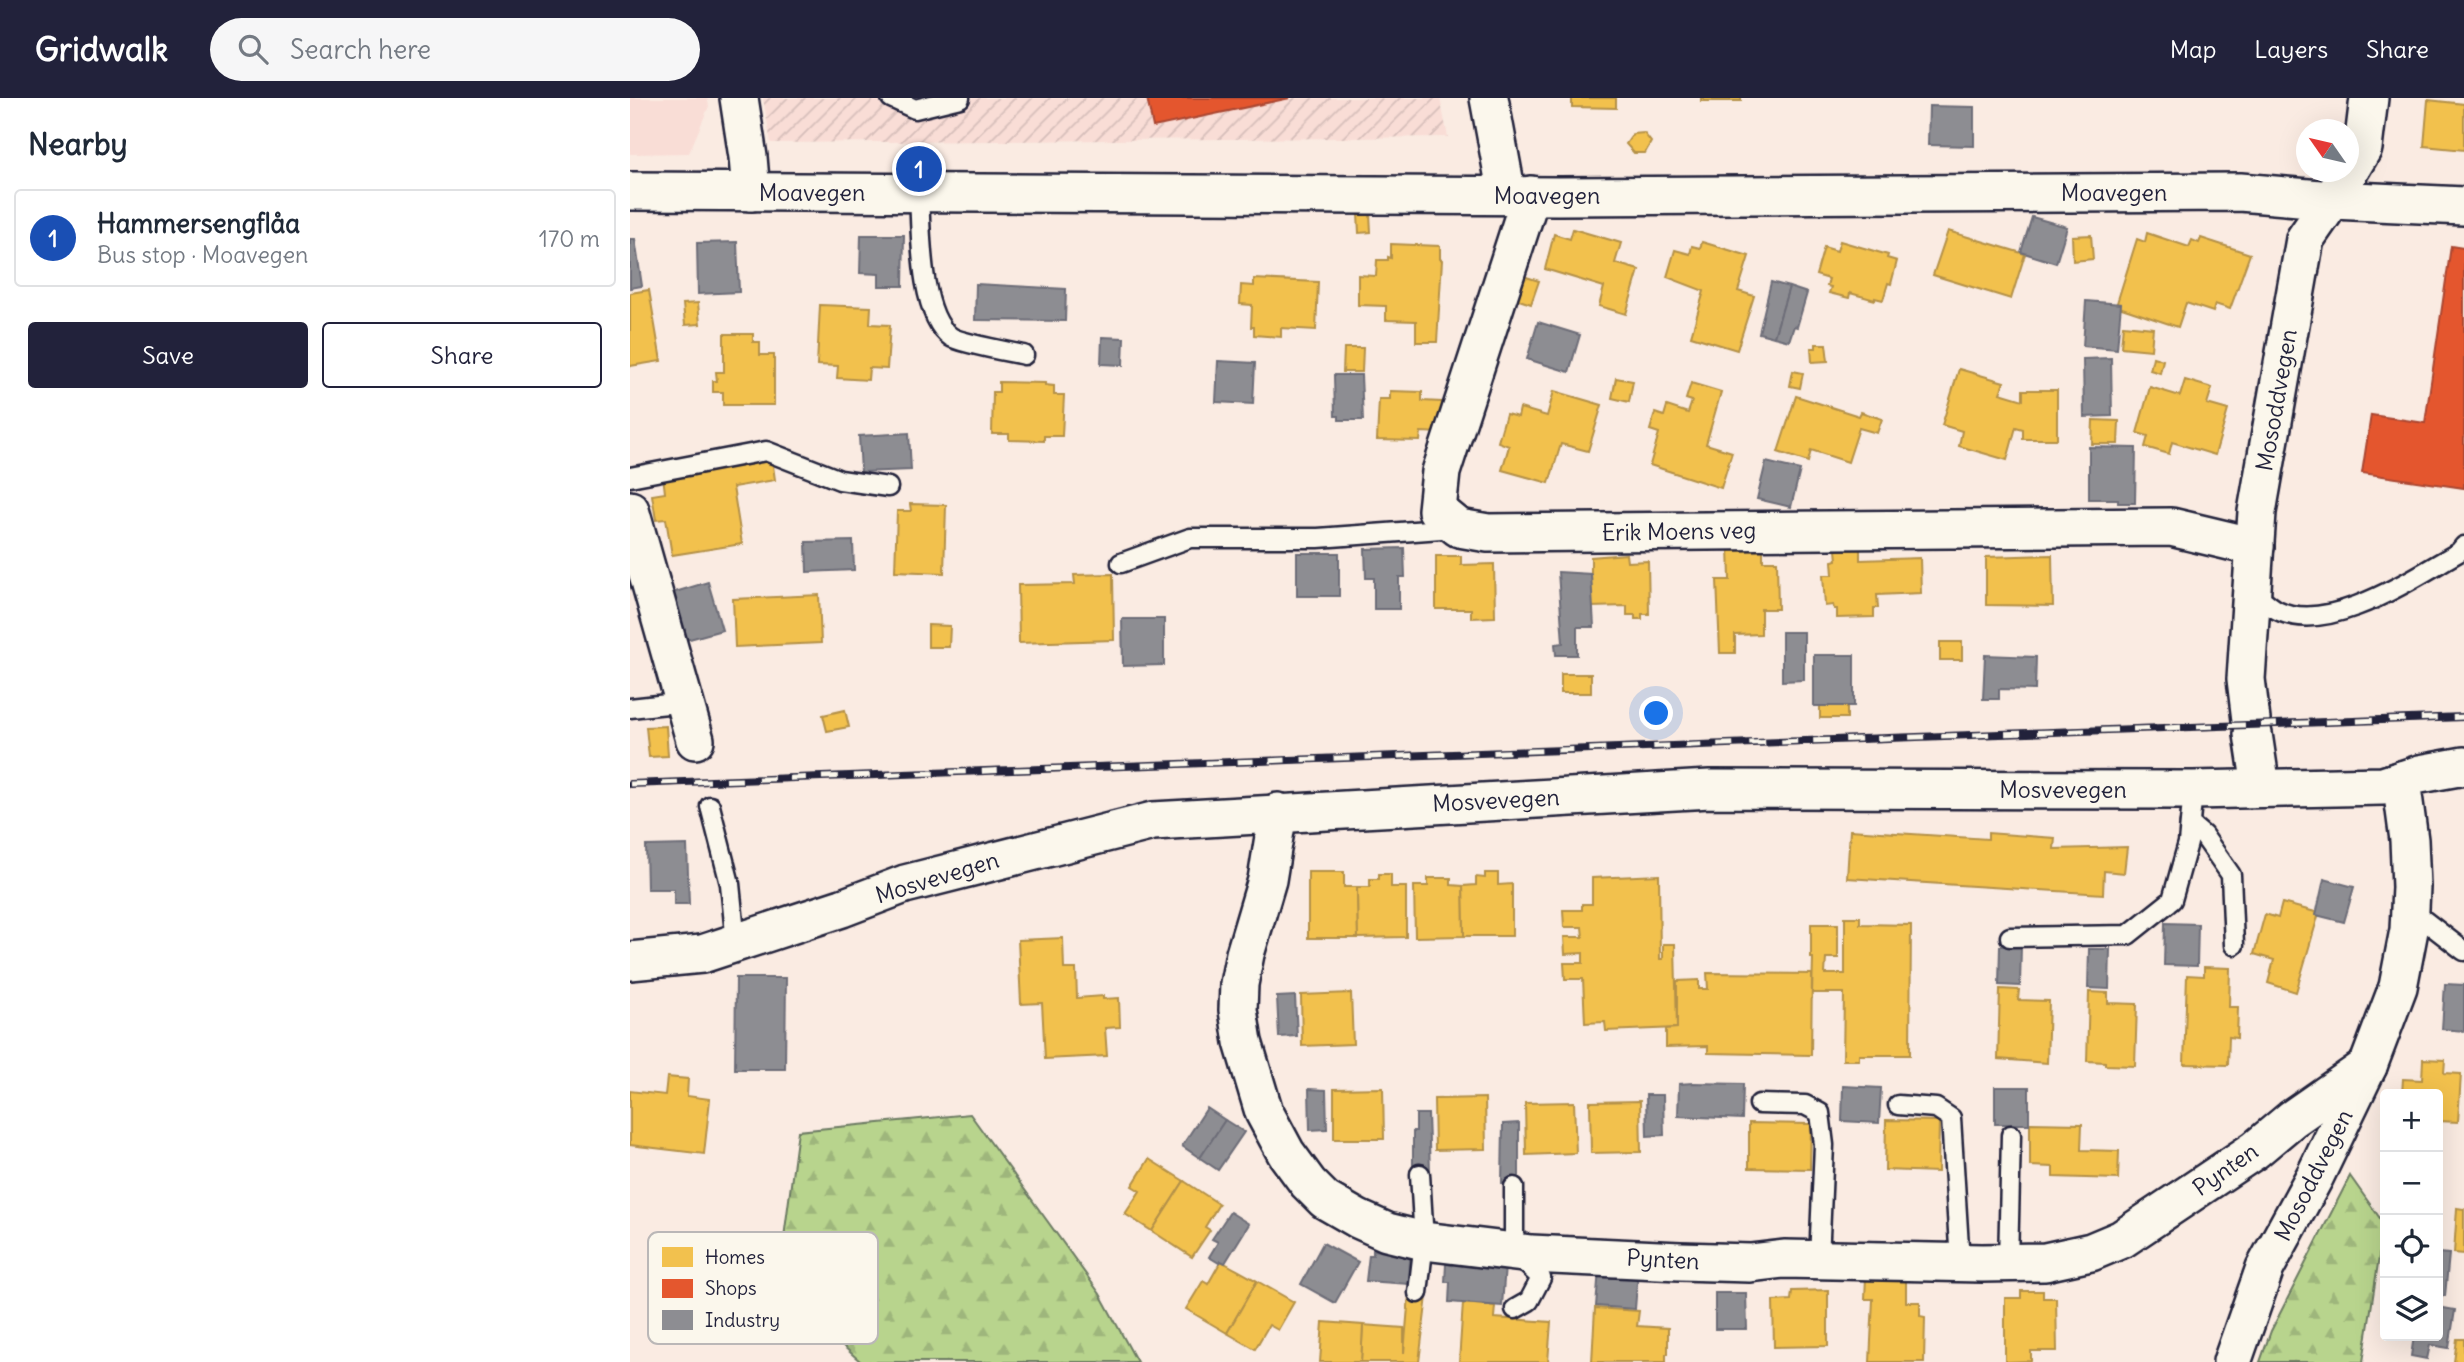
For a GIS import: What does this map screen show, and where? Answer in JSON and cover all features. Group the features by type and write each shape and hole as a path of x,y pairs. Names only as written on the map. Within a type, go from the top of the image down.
{"street":[{"path":"739,98 751,192"},
{"path":"1458,528 1437,510 1441,472 1519,195 1489,98"},
{"name":"Mosoddvegen","path":"2261,788 2246,679 2257,512 2305,239 2363,148 2370,98"},
{"name":"Moavegen","path":"630,191 1519,195 2240,192 2332,200 2464,206"},
{"path":"630,510 695,740"},
{"name":"Erik Moens veg","path":"1458,528 1488,533 2171,527 2255,547"},
{"name":"Mosvevegen","path":"630,961 702,954 842,908 905,884 1153,821 1710,789 2192,807 2261,788 2392,783 2464,766"},
{"name":"Mosoddvegen","path":"2232,1362 2265,1268 2315,1176 2368,1066 2398,987 2409,930 2409,840 2392,783"},
{"name":"Pynten","path":"1278,812 1267,880 1239,984 1238,1010 1243,1042 1264,1112 1286,1153 1308,1183 1325,1200 1387,1232 1424,1241 1514,1252 1738,1263 1784,1259 2045,1262 2079,1255 2122,1239 2255,1150 2292,1118 2368,1066"}],"lane":[{"path":"891,98 915,108 960,98"},
{"path":"919,193 925,280 932,308 943,328 952,338 1024,355"},
{"path":"630,477 766,451 840,480 888,487"},
{"path":"1121,563 1190,538 1318,538 1458,528"},
{"path":"2251,590 2277,610 2295,615 2332,615 2402,584 2459,552 2464,546"},
{"path":"630,708 686,702"},
{"path":"710,806 730,884 736,943"},
{"path":"2010,937 2128,935 2172,900 2188,843 2192,807"},
{"path":"2192,807 2203,835 2231,875 2234,945"},
{"path":"2410,909 2464,951"},
{"path":"1759,1104 1805,1105 1820,1112 1824,1145 1819,1260"},
{"path":"1898,1105 1936,1108 1951,1118 1960,1262"},
{"path":"2008,1263 2011,1135"},
{"path":"1418,1293 1424,1241 1420,1174"},
{"path":"1514,1186 1514,1252 1541,1278 1529,1301 1515,1309"}],"shaded area":[{"path":"630,98 707,98 709,106 689,153 630,154"},
{"path":"763,98 1440,98 1448,137 771,143"}],"green space":[{"path":"970,1114 1100,1294 1137,1362 861,1362 841,1344 878,1344 878,1232 785,1232 798,1131"},
{"path":"2350,1176 2380,1218 2380,1250 2363,1362 2260,1362 2271,1331"}],"building: Homes":[{"path":"1572,98 1616,98 1616,108 1572,107"},
{"path":"1701,98 1741,98 1741,101 1701,101"},
{"path":"2428,100 2464,104 2464,150 2424,146"},
{"path":"1644,133 1651,142 1645,153 1634,153 1626,144 1633,134"},
{"path":"1370,213 1371,232 1359,233 1358,214"},
{"path":"1573,229 1621,243 1615,263 1639,270 1626,314 1599,306 1604,287 1545,269 1554,234 1570,239"},
{"path":"1948,231 2025,254 2011,299 1933,275"},
{"path":"2147,233 2189,247 2192,240 2199,243 2201,238 2250,254 2230,309 2215,304 2213,312 2186,303 2178,327 2116,306 2137,239 2145,242"},
{"path":"2091,235 2093,259 2073,261 2072,236"},
{"path":"1840,241 1888,255 1887,258 1897,261 1891,284 1888,283 1883,300 1850,293 1849,298 1829,293 1829,279 1816,275 1824,247 1837,251"},
{"path":"1702,242 1749,256 1738,291 1754,296 1737,350 1691,336 1704,291 1667,277 1675,250 1690,254 1692,246 1700,248"},
{"path":"1391,244 1440,246 1442,260 1437,342 1416,342 1416,321 1386,320 1386,306 1358,305 1358,275 1376,276 1377,260 1391,258"},
{"path":"1523,276 1539,281 1531,304 1516,299"},
{"path":"1254,279 1318,282 1316,330 1281,328 1281,337 1254,335 1254,327 1251,327 1252,305 1240,304 1241,285 1254,286"},
{"path":"649,290 661,361 630,366 630,293"},
{"path":"698,303 700,324 685,325 683,304"},
{"path":"820,305 871,307 870,324 890,325 887,369 869,368 868,380 837,378 838,366 817,365"},
{"path":"2123,325 2153,328 2151,350 2121,347"},
{"path":"724,334 753,334 753,342 760,342 760,355 774,355 774,405 723,405 723,392 713,392 713,381 717,381 716,372 724,372"},
{"path":"1816,344 1826,344 1828,361 1812,362 1811,348 1816,348"},
{"path":"1344,348 1363,348 1362,372 1343,372"},
{"path":"2153,357 2163,360 2160,373 2150,370"},
{"path":"1959,369 2004,382 2000,393 2023,400 2023,390 2057,390 2057,439 2023,439 2023,429 2016,427 2007,460 1959,446 1962,431 1942,425"},
{"path":"1793,371 1803,373 1800,388 1790,386"},
{"path":"1616,378 1633,381 1629,402 1612,398"},
{"path":"2185,380 2212,388 2207,404 2228,410 2215,455 2172,442 2169,454 2145,447 2148,436 2137,433 2150,387 2180,396"},
{"path":"999,382 1045,383 1054,386 1054,395 1064,395 1062,436 1044,436 1044,441 1009,440 1009,434 992,434 993,392 999,392"},
{"path":"1691,383 1721,392 1706,444 1732,452 1721,488 1650,465 1659,433 1650,430 1655,413 1664,416 1667,406 1688,413 1692,401 1686,399"},
{"path":"1390,391 1422,392 1422,401 1442,402 1441,433 1421,432 1420,441 1377,440 1379,399 1390,399"},
{"path":"1554,391 1602,405 1588,451 1561,444 1549,483 1502,470 1509,446 1498,442 1506,414 1518,417 1520,408 1547,416"},
{"path":"1796,396 1859,416 1861,412 1882,419 1877,433 1859,428 1848,462 1811,450 1808,462 1778,452"},
{"path":"2093,420 2119,421 2118,444 2092,444"},
{"path":"772,458 775,480 733,487 742,544 672,555 666,519 656,520 652,495 665,493 663,475"},
{"path":"910,504 946,505 944,573 895,571 897,511 911,511"},
{"path":"1729,546 1763,546 1763,561 1777,561 1778,609 1761,609 1761,634 1735,635 1735,653 1720,653 1717,580 1730,580"},
{"path":"1860,549 1860,560 1920,558 1921,593 1877,595 1878,608 1874,608 1874,617 1837,618 1837,609 1834,609 1833,605 1825,606 1823,575 1833,575 1832,561 1837,560 1836,550"},
{"path":"1626,554 1627,562 1648,561 1649,614 1642,614 1642,619 1627,615 1627,606 1591,607 1591,557"},
{"path":"2052,555 2053,606 1986,605 1986,557"},
{"path":"1436,556 1461,556 1461,565 1494,564 1495,617 1471,618 1471,609 1436,609"},
{"path":"1113,574 1114,640 1019,643 1018,585 1075,584 1074,575"},
{"path":"819,595 821,643 735,647 733,599"},
{"path":"928,625 950,626 949,647 928,647"},
{"path":"1940,642 1962,642 1962,660 1940,660"},
{"path":"1561,674 1591,674 1591,693 1561,693"},
{"path":"1820,706 1847,706 1847,718 1820,718"},
{"path":"845,710 849,727 827,731 823,715"},
{"path":"666,726 668,756 649,757 646,727"},
{"path":"1850,830 1988,839 1988,833 2055,838 2054,849 2127,847 2124,873 2104,871 2103,894 1847,878"},
{"path":"1308,872 1344,872 1344,887 1357,887 1358,938 1308,938"},
{"path":"1485,873 1498,873 1498,885 1512,884 1512,936 1464,936 1463,886 1476,885 1476,877 1485,878"},
{"path":"1379,874 1391,874 1391,887 1406,887 1406,937 1358,938 1357,887 1370,887 1370,879 1379,879"},
{"path":"1659,875 1660,959 1663,959 1663,944 1675,944 1677,1028 1606,1031 1605,1022 1585,1023 1583,979 1565,979 1564,963 1583,963 1583,953 1565,954 1564,937 1583,937 1582,927 1564,927 1563,910 1582,910 1582,904 1592,904 1592,878"},
{"path":"1428,878 1451,878 1451,885 1463,886 1464,936 1415,937 1414,886 1428,886"},
{"path":"2282,903 2319,913 2296,992 2268,983 2274,960 2254,954 2265,914 2278,918"},
{"path":"1845,917 1860,917 1860,924 1911,925 1910,1055 1859,1055 1859,1060 1843,1060 1844,993 1812,993 1811,924 1838,924 1838,958 1826,958 1825,974 1845,974"},
{"path":"1063,938 1064,969 1076,969 1077,998 1119,998 1120,1027 1105,1028 1107,1056 1045,1059 1042,1003 1021,1004 1018,940"},
{"path":"2204,967 2230,968 2229,1007 2238,1007 2237,1038 2229,1037 2228,1065 2184,1064 2187,975 2204,976"},
{"path":"1707,973 1812,974 1811,1055 1708,1053 1708,1046 1666,1047 1666,1029 1677,1028 1677,981 1699,980 1699,989 1708,989"},
{"path":"2000,989 2019,990 2018,1000 2049,1001 2047,1063 1998,1059"},
{"path":"2089,992 2108,993 2108,1003 2137,1004 2135,1066 2105,1065 2105,1062 2087,1061"},
{"path":"1351,993 1353,1044 1302,1046 1301,995"},
{"path":"2423,1059 2445,1060 2444,1073 2461,1074 2458,1122 2443,1121 2443,1089 2402,1089 2403,1079 2422,1080"},
{"path":"667,1077 688,1079 687,1096 710,1099 704,1154 630,1145 630,1091 665,1095"},
{"path":"1383,1088 1384,1139 1334,1139 1334,1089"},
{"path":"1485,1098 1486,1149 1435,1150 1434,1099"},
{"path":"1640,1101 1641,1152 1591,1153 1590,1102"},
{"path":"1574,1102 1576,1153 1526,1155 1525,1103"},
{"path":"1886,1120 1939,1121 1938,1172 1885,1170"},
{"path":"1749,1123 1811,1124 1810,1169 1749,1168"},
{"path":"2030,1123 2082,1124 2081,1150 2119,1151 2118,1179 2053,1177 2053,1167 2030,1166"},
{"path":"1149,1159 1184,1181 1152,1231 1125,1214 1140,1191 1132,1186"},
{"path":"1184,1181 1219,1204 1205,1227 1210,1230 1192,1257 1152,1231"},
{"path":"2457,1208 2464,1209 2464,1254 2454,1253"},
{"path":"1221,1261 1257,1281 1227,1333 1186,1309 1203,1281 1208,1284"},
{"path":"1866,1277 1906,1278 1906,1302 1920,1302 1920,1316 1925,1317 1924,1362 1870,1362 1873,1299 1865,1299"},
{"path":"1257,1281 1294,1302 1278,1330 1269,1325 1255,1349 1227,1333"},
{"path":"1828,1290 1828,1346 1774,1347 1773,1301 1791,1300 1792,1291"},
{"path":"2021,1291 2043,1291 2043,1298 2056,1298 2057,1351 2031,1351 2031,1361 2005,1362 2005,1298 2021,1298"},
{"path":"1409,1295 1427,1296 1419,1362 1361,1362 1363,1325 1404,1328 1404,1353"},
{"path":"1463,1303 1495,1306 1494,1318 1551,1322 1548,1362 1459,1362"},
{"path":"1595,1308 1639,1311 1637,1326 1668,1328 1666,1362 1592,1362"},
{"path":"1323,1322 1363,1325 1361,1362 1320,1362"},
{"path":"2457,1339 2464,1339 2464,1362 2454,1362"}],"building: Shops":[{"path":"1147,98 1290,98 1153,127"},
{"path":"2451,246 2464,248 2464,488 2362,473 2371,415 2425,423"}],"building: Industry":[{"path":"1929,106 1974,107 1974,146 1928,145"},
{"path":"2032,217 2067,227 2056,263 2021,252"},
{"path":"861,235 904,235 903,286 879,286 879,274 860,273"},
{"path":"630,239 635,239 642,286 630,288"},
{"path":"737,242 739,292 698,294 697,243"},
{"path":"1771,282 1789,287 1774,337 1759,333"},
{"path":"976,284 1066,289 1065,321 975,320"},
{"path":"1789,287 1807,293 1797,327 1794,326 1789,341 1774,337"},
{"path":"2086,301 2121,304 2117,349 2083,346"},
{"path":"1538,322 1580,335 1569,372 1527,359"},
{"path":"1102,337 1124,338 1123,365 1101,364"},
{"path":"2111,358 2112,416 2084,417 2083,359"},
{"path":"1218,361 1255,363 1253,404 1216,402"},
{"path":"1334,375 1361,375 1363,420 1339,420 1339,416 1335,416"},
{"path":"909,433 911,470 861,472 859,436"},
{"path":"2089,447 2136,448 2135,503 2118,503 2118,499 2089,499"},
{"path":"1766,462 1800,470 1791,507 1757,499"},
{"path":"853,541 854,570 807,572 806,542"},
{"path":"1404,548 1405,577 1399,577 1399,609 1374,609 1374,578 1366,578 1365,549"},
{"path":"1297,553 1339,553 1339,596 1297,596"},
{"path":"1558,572 1591,574 1594,627 1577,627 1577,655 1556,655 1555,644 1563,643"},
{"path":"708,582 722,630 686,640 672,593"},
{"path":"1122,619 1164,619 1164,665 1123,666"},
{"path":"1782,632 1804,632 1804,680 1782,681"},
{"path":"1814,655 1854,655 1854,706 1814,706"},
{"path":"1985,655 2036,657 2035,690 1999,689 1999,699 1983,699"},
{"path":"687,845 689,904 674,904 674,889 647,889 646,846"},
{"path":"2324,879 2354,887 2344,922 2316,915"},
{"path":"2165,923 2198,924 2197,966 2164,965"},
{"path":"2000,946 2021,946 2020,986 1999,985"},
{"path":"2089,949 2110,949 2109,989 2088,988"},
{"path":"736,978 786,978 785,1069 735,1069"},
{"path":"2445,984 2464,985 2464,1031 2442,1029"},
{"path":"1295,996 1297,1036 1279,1037 1277,997"},
{"path":"1679,1084 1743,1084 1742,1119 1678,1116"},
{"path":"1843,1086 1881,1088 1879,1123 1842,1121"},
{"path":"1995,1087 2029,1087 2029,1124 1995,1124"},
{"path":"1309,1089 1326,1090 1327,1129 1310,1130"},
{"path":"1646,1095 1663,1095 1664,1135 1647,1136"},
{"path":"1207,1108 1225,1120 1200,1158 1182,1146"},
{"path":"1416,1114 1428,1114 1430,1171 1413,1171 1413,1131 1416,1131"},
{"path":"1225,1120 1244,1132 1218,1170 1200,1158"},
{"path":"1519,1123 1519,1183 1502,1183 1503,1124"},
{"path":"1230,1212 1249,1224 1225,1263 1219,1263 1209,1257 1218,1242 1212,1239"},
{"path":"1323,1243 1358,1262 1335,1303 1301,1284"},
{"path":"1373,1250 1405,1253 1404,1257 1410,1258 1409,1284 1366,1281 1369,1255 1373,1255"},
{"path":"2443,1253 2449,1254 2443,1296"},
{"path":"1452,1262 1505,1266 1502,1306 1449,1302 1450,1282 1445,1282 1446,1264 1452,1265"},
{"path":"1599,1269 1638,1271 1635,1309 1596,1306"},
{"path":"1715,1293 1746,1293 1747,1329 1715,1329"},
{"path":"2443,1308 2455,1310 2449,1348 2430,1345 2427,1359 2411,1356 2413,1341 2443,1341"}],"railway":[{"path":"630,784 2464,717"}],"place":[{"name":"Hammersengflåa","path":"919,169"}]}
